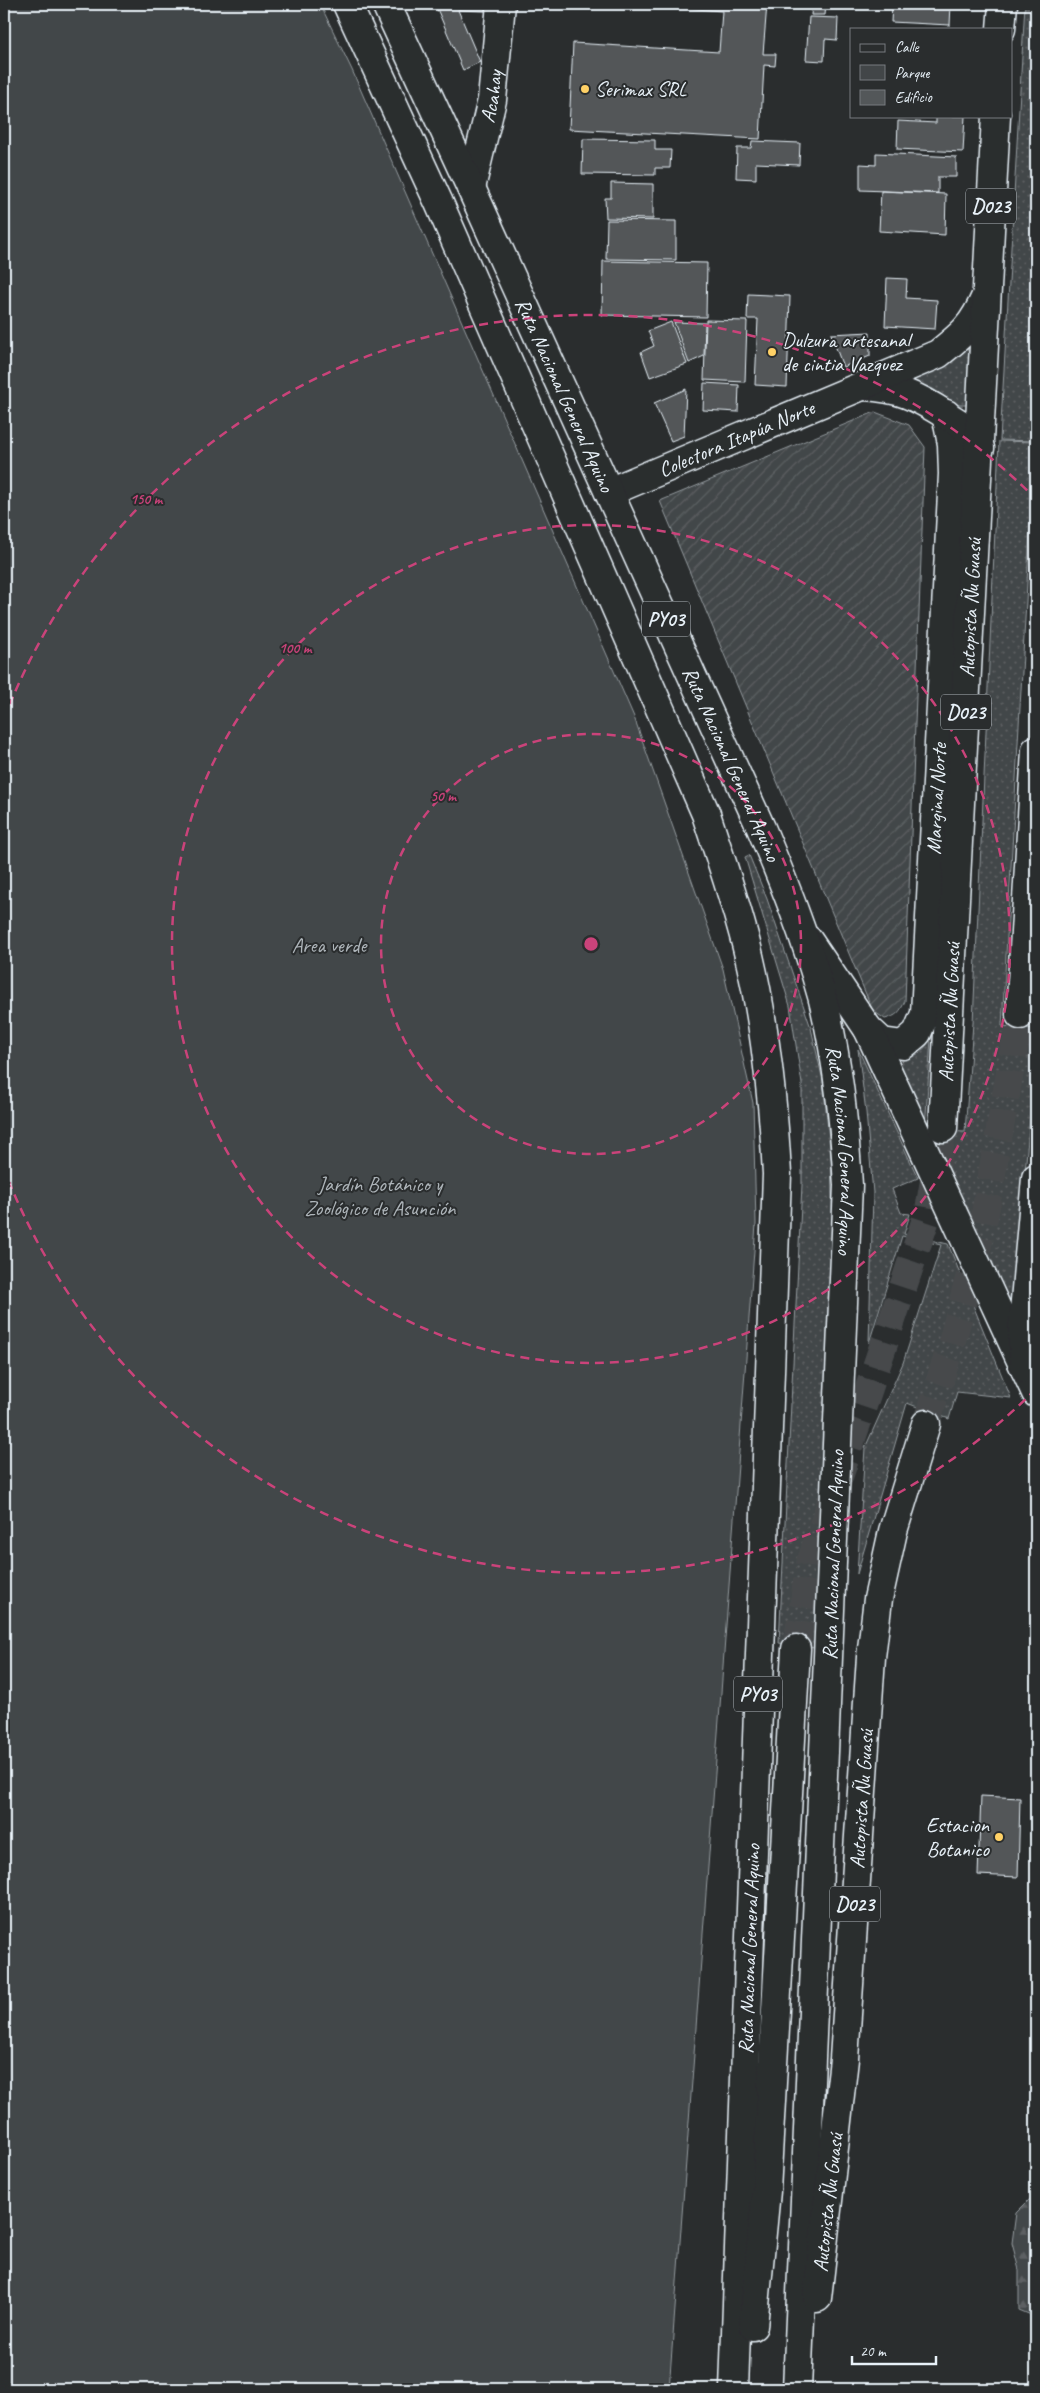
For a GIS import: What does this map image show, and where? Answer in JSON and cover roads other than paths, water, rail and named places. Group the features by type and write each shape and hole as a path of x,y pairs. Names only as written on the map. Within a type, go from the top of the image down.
{"main road":[{"name":"Ruta Nacional General Aquino","path":"346,4 443,212 706,814 737,908 759,1000 774,1107 777,1174 734,2389"},
{"name":"Ruta Nacional General Aquino","path":"386,4 472,188 761,828 802,930 822,998 835,1059 844,1120 848,1185 796,2389"},
{"name":"Acahay","path":"472,188 492,100 501,4"},
{"path":"1001,28 1003,4"},
{"name":"Autopista Ñu Guasú","path":"944,1128 996,118"},
{"name":"Colectora Itapúa Norte","path":"609,492 938,354 964,334 977,316 986,296"},
{"name":"Colectora Itapúa Norte","path":"862,386 884,387 924,400 976,436 980,448"},
{"name":"Marginal Norte","path":"868,1030 882,1042 903,1045 917,1033 925,1014 953,474 952,444 946,414"},
{"path":"1020,1015 1036,750"},
{"path":"802,930 868,1030 1031,1381"},
{"path":"1031,1381 1022,1334 1036,1178"},
{"name":"Autopista Ñu Guasú","path":"806,2389 844,2059 871,1657 878,1599 893,1531 926,1424"},
{"path":"746,2389 766,2191 796,1649"}],"tunnel":[{"path":"926,1424 951,1345 982,1230 1020,1015"},
{"path":"796,1649 810,1563 929,1210 943,1128"}],"place":[{"name":"Serimax SRL","path":"585,89"},
{"name":"Dulzura artesanal de cintia Vazquez","path":"772,352"},
{"name":"Estacion Botanico","path":"999,1837"}],"park label":[{"name":"Area verde","path":"329,945"},
{"name":"Jardín Botánico y Zoológico de Asunción","path":"380,1196"}]}
